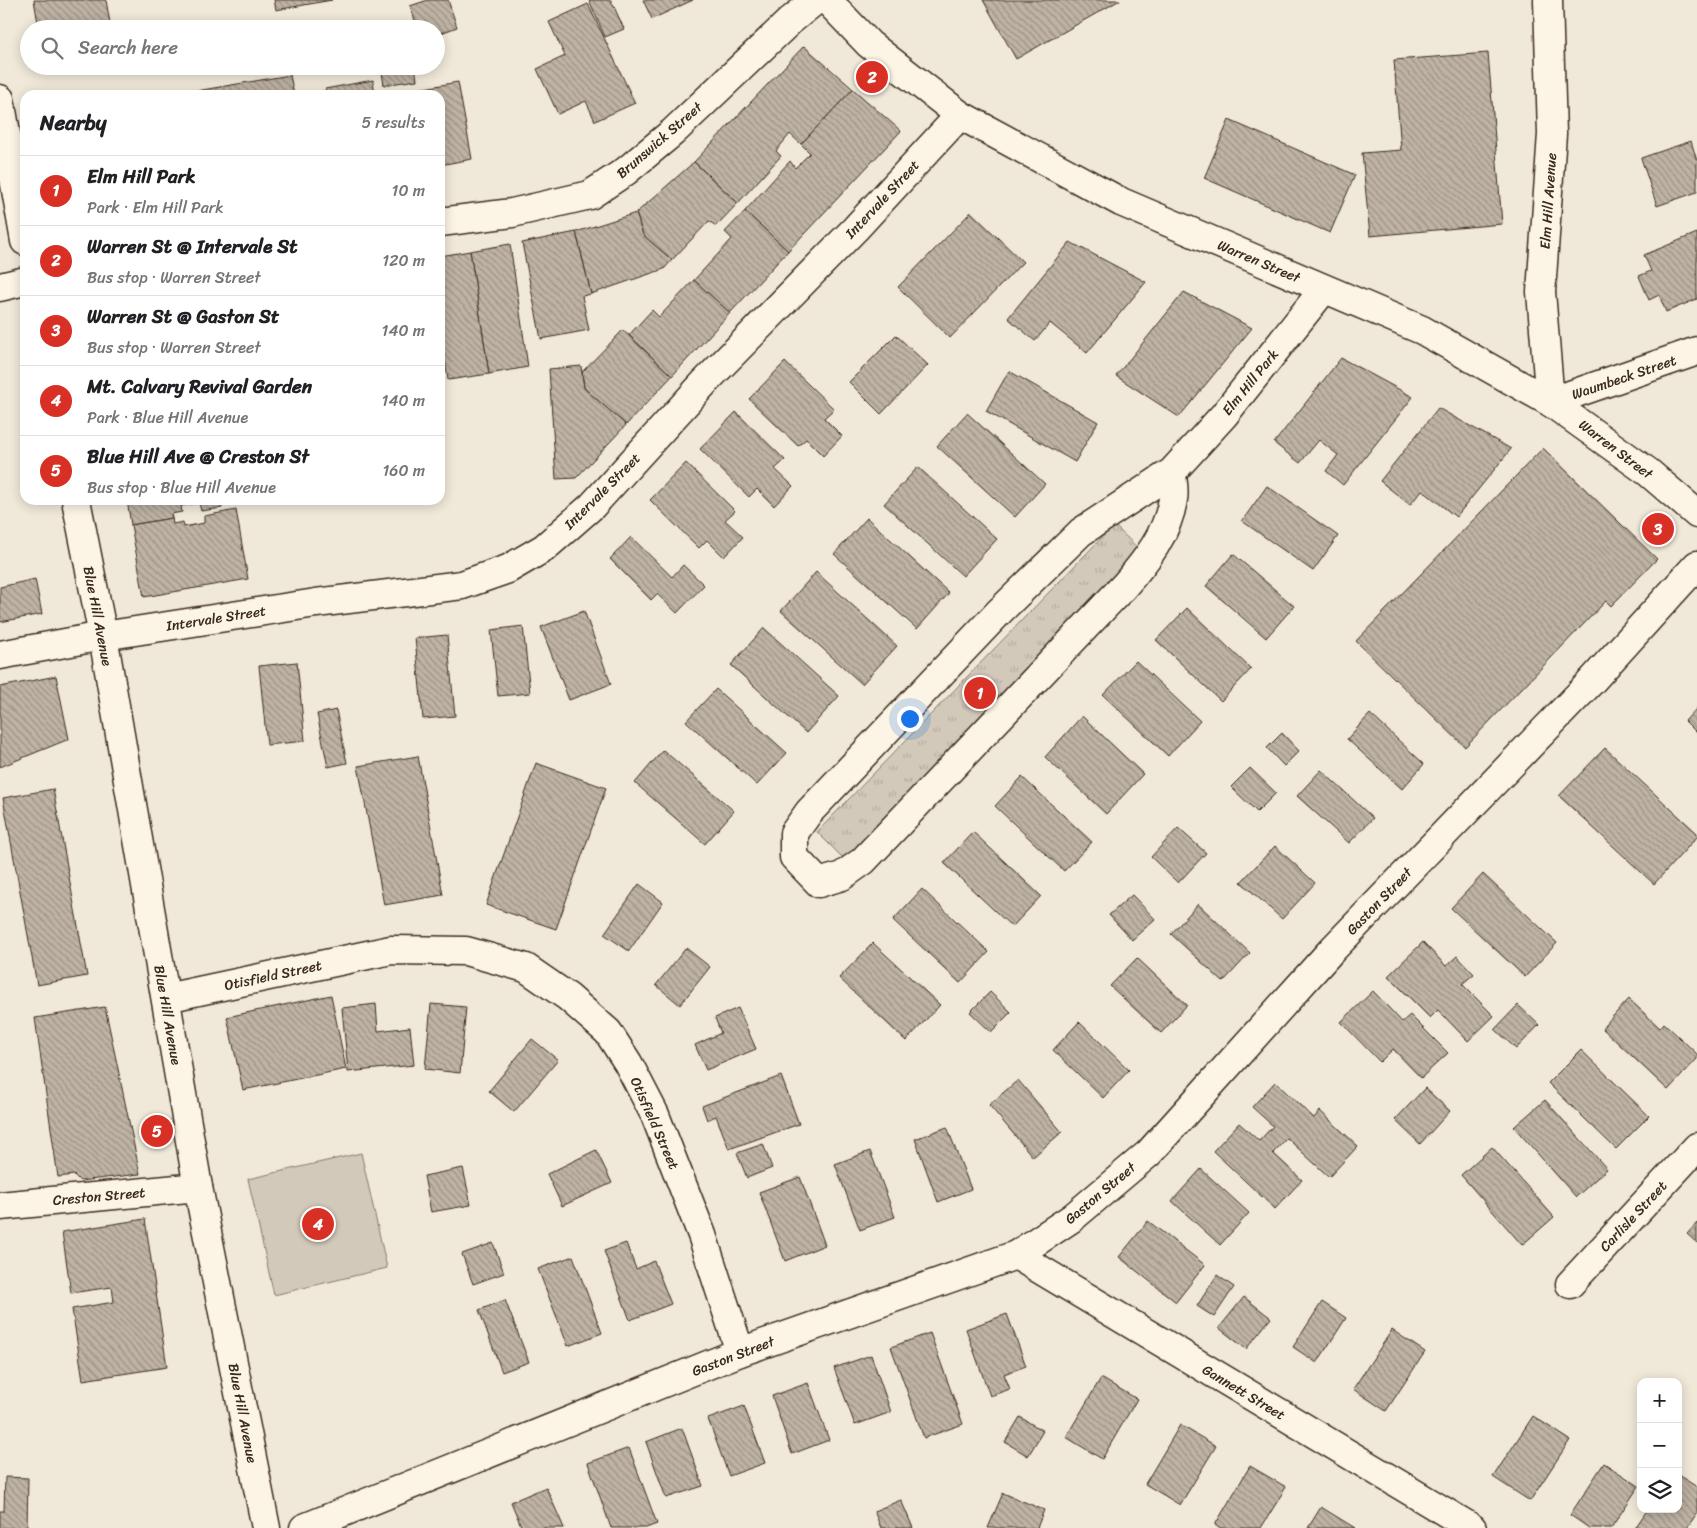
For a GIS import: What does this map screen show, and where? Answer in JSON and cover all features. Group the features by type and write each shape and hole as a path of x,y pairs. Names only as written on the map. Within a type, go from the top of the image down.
{"street":[{"name":"Brunswick Street","path":"445,221 512,213 590,195 626,171 673,132 790,21 816,0"},
{"name":"Warren Street","path":"827,0 868,44 960,115 1121,202 1422,330 1550,402 1648,472 1697,514"},
{"name":"Elm Hill Avenue","path":"1548,0 1552,134 1541,292 1550,402"},
{"path":"0,99 20,213"},
{"name":"Intervale Street","path":"0,655 103,636 306,604 462,585 508,569 544,548 592,506 705,382 855,229 960,115"},
{"path":"0,286 20,282"},
{"name":"Elm Hill Park","path":"1172,472 1174,498 1167,525 1146,560 1124,586 863,861 842,876 820,883 807,873 794,857 794,833 809,812 1000,611 1081,532 1172,472 1224,415 1324,289"},
{"name":"Waumbeck Street","path":"1550,402 1697,351"},
{"name":"Blue Hill Avenue","path":"77,505 103,636 198,1187 266,1528"},
{"name":"Gaston Street","path":"304,1528 740,1352 1016,1255 1072,1218 1149,1153 1331,951 1590,684 1697,565"},
{"name":"Otisfield Street","path":"166,998 391,950 466,951 526,968 568,997 608,1032 628,1063 655,1114 698,1226 740,1352"},
{"name":"Carlisle Street","path":"1570,1284 1697,1147"},
{"name":"Creston Street","path":"0,1206 198,1187"},
{"name":"Gannett Street","path":"1016,1255 1472,1528"}],"green space":[{"path":"1114,525 1144,554 846,861 817,832"},
{"path":"361,1153 387,1268 274,1295 248,1179"}],"building":[{"path":"34,0 106,0 109,20 37,20"},
{"path":"274,0 332,0 276,10"},
{"path":"428,0 448,0 457,27 445,32 445,20 415,20 410,6"},
{"path":"589,0 611,0 624,29 605,37"},
{"path":"643,0 693,0 652,19"},
{"path":"983,0 1120,0 1016,59"},
{"path":"588,4 635,103 595,121 586,101 558,114 537,69 565,56 549,22"},
{"path":"804,46 853,89 801,144 790,134 776,151 781,156 738,203 694,162"},
{"path":"1488,53 1502,224 1370,236 1362,153 1401,150 1394,60"},
{"path":"290,75 293,90 202,90"},
{"path":"382,75 416,75 417,80 384,85"},
{"path":"373,80 374,90 325,90"},
{"path":"458,82 472,159 445,164 445,90 413,90"},
{"path":"853,89 901,131 788,251 745,211 790,161 795,168 810,153 801,144"},
{"path":"1229,120 1355,175 1330,233 1204,178"},
{"path":"1691,141 1697,161 1697,192 1657,206 1641,158"},
{"path":"694,162 738,203 716,226 709,221 672,260 643,235 636,213"},
{"path":"745,211 788,251 730,313 694,280 732,239 725,232"},
{"path":"971,212 1023,262 950,338 898,287"},
{"path":"636,213 643,235 672,260 664,269 591,294 576,232"},
{"path":"576,232 591,294 582,296 589,330 541,339 522,243"},
{"path":"1697,233 1697,299 1666,312 1659,295 1649,300 1639,276 1651,271 1644,255"},
{"path":"1070,242 1146,282 1087,353 1050,323 1035,341 1008,318"},
{"path":"510,244 528,367 489,374 470,251"},
{"path":"470,251 489,374 448,380 445,360 445,255"},
{"path":"694,280 730,313 672,376 629,335 652,310 659,317"},
{"path":"1184,292 1252,328 1179,417 1116,376"},
{"path":"623,330 672,376 626,425 584,388 582,372"},
{"path":"896,335 928,365 881,414 849,382"},
{"path":"1341,358 1413,397 1343,485 1326,471 1338,455 1319,440 1300,463 1274,443"},
{"path":"785,362 834,409 824,418 842,436 823,456 806,439 798,446 749,399"},
{"path":"581,366 584,388 626,425 576,478 556,479 549,369"},
{"path":"1009,371 1098,422 1075,462 986,411"},
{"path":"1438,408 1511,449 1456,517 1422,490 1410,505 1380,481"},
{"path":"736,412 785,460 775,469 793,486 774,506 757,489 749,497 700,449"},
{"path":"967,413 1045,484 1015,517 937,446"},
{"path":"1543,448 1657,559 1611,606 1606,601 1465,747 1356,641"},
{"path":"686,463 735,511 725,520 743,537 724,557 707,540 699,548 650,500"},
{"path":"918,467 997,539 963,576 884,504"},
{"path":"1267,486 1338,536 1313,571 1242,521"},
{"path":"128,505 187,505 181,506 182,512 171,514 172,518 131,525"},
{"path":"200,505 221,505 222,508 201,511"},
{"path":"236,510 248,579 144,597 131,525 172,518 173,524 183,522 184,527 204,523 204,516"},
{"path":"867,518 949,593 917,629 834,554"},
{"path":"631,537 672,577 683,565 704,585 677,613 657,594 651,600 610,559"},
{"path":"1233,554 1294,606 1266,638 1206,586"},
{"path":"816,572 897,646 862,684 781,611"},
{"path":"35,579 42,614 0,622 0,587"},
{"path":"1187,608 1251,669 1221,701 1156,640"},
{"path":"584,611 611,684 569,700 541,627"},
{"path":"523,626 530,693 498,696 491,630"},
{"path":"764,628 839,696 806,733 731,665"},
{"path":"447,635 455,716 423,719 415,638"},
{"path":"1136,661 1200,721 1168,756 1103,695"},
{"path":"297,662 305,741 267,745 259,666"},
{"path":"56,676 69,739 0,767 0,687"},
{"path":"716,689 787,753 757,785 686,721"},
{"path":"1697,708 1697,733 1685,721"},
{"path":"336,710 347,763 328,767 317,714"},
{"path":"1370,714 1424,764 1402,789 1347,739"},
{"path":"1082,716 1143,774 1106,814 1045,757"},
{"path":"1282,733 1299,751 1284,766 1267,748"},
{"path":"1605,748 1697,833 1697,837 1654,884 1559,796"},
{"path":"663,750 734,811 705,844 635,783"},
{"path":"418,756 443,895 384,905 358,766"},
{"path":"536,763 606,788 556,929 486,905"},
{"path":"1250,768 1276,793 1257,812 1231,787"},
{"path":"1321,770 1373,818 1349,843 1297,796"},
{"path":"1022,777 1092,842 1064,871 995,806"},
{"path":"53,789 87,976 37,985 3,798"},
{"path":"1178,828 1206,853 1178,883 1151,857"},
{"path":"973,832 1041,896 1012,927 944,863"},
{"path":"1275,846 1315,883 1282,919 1241,882"},
{"path":"1483,874 1557,943 1525,977 1451,908"},
{"path":"639,884 663,902 629,951 604,934"},
{"path":"922,889 989,952 960,983 893,920"},
{"path":"1132,895 1155,919 1132,940 1109,915"},
{"path":"1198,904 1250,953 1223,982 1171,934"},
{"path":"1423,942 1446,966 1457,956 1474,974 1462,984 1494,1016 1468,1041 1438,1010 1430,1018 1388,976"},
{"path":"873,943 940,1005 906,1041 839,978"},
{"path":"686,948 710,967 680,1005 656,985"},
{"path":"1137,958 1187,1005 1161,1033 1110,986"},
{"path":"1373,991 1402,1022 1410,1015 1448,1053 1421,1078 1393,1049 1380,1062 1341,1022"},
{"path":"990,992 1011,1012 991,1032 970,1012"},
{"path":"331,995 346,1069 243,1090 227,1017"},
{"path":"1629,999 1660,1028 1664,1023 1697,1054 1697,1059 1668,1090 1602,1028"},
{"path":"376,1004 378,1031 410,1027 414,1065 348,1072 342,1008"},
{"path":"431,1004 466,1007 460,1073 425,1069"},
{"path":"1518,1005 1539,1025 1516,1049 1495,1029"},
{"path":"105,1007 140,1174 80,1181 74,1175 58,1177 35,1018"},
{"path":"738,1008 756,1049 706,1070 695,1045 721,1033 715,1018"},
{"path":"1079,1022 1129,1070 1103,1098 1053,1050"},
{"path":"532,1039 558,1060 514,1112 489,1091"},
{"path":"1581,1050 1649,1116 1616,1149 1548,1083"},
{"path":"781,1076 799,1124 729,1149 716,1116 707,1120 702,1106"},
{"path":"1018,1080 1062,1132 1033,1157 989,1105"},
{"path":"1275,1082 1314,1118 1320,1111 1358,1146 1329,1177 1287,1138 1273,1153 1302,1180 1275,1209 1213,1151 1239,1123 1259,1141 1273,1126 1252,1107"},
{"path":"1425,1088 1450,1111 1420,1144 1395,1120"},
{"path":"1545,1100 1607,1169 1576,1197 1514,1127"},
{"path":"947,1127 971,1189 938,1202 915,1139"},
{"path":"763,1144 772,1168 747,1178 737,1153"},
{"path":"1492,1147 1554,1217 1522,1245 1461,1175"},
{"path":"596,1150 612,1183 562,1206 547,1174"},
{"path":"870,1151 895,1217 860,1230 835,1164"},
{"path":"463,1168 471,1205 431,1212 424,1176"},
{"path":"1201,1169 1249,1213 1220,1245 1172,1201"},
{"path":"800,1177 825,1245 785,1261 759,1192"},
{"path":"145,1219 167,1367 83,1380 72,1309 114,1302 112,1287 71,1293 62,1232"},
{"path":"1148,1221 1205,1265 1176,1302 1119,1257"},
{"path":"1697,1223 1697,1243 1687,1234"},
{"path":"493,1243 504,1273 473,1284 462,1254"},
{"path":"626,1243 636,1269 654,1261 671,1304 630,1320 604,1251"},
{"path":"573,1256 602,1333 568,1346 538,1269"},
{"path":"1217,1275 1234,1287 1214,1317 1197,1306"},
{"path":"1244,1297 1271,1318 1246,1349 1219,1328"},
{"path":"505,1300 529,1362 502,1372 479,1310"},
{"path":"1322,1302 1346,1318 1317,1363 1293,1347"},
{"path":"1007,1314 1026,1366 1004,1374 1010,1389 990,1396 966,1329"},
{"path":"1392,1330 1425,1352 1386,1411 1353,1389"},
{"path":"930,1333 963,1424 924,1438 891,1347"},
{"path":"871,1355 891,1412 855,1425 834,1368"},
{"path":"1101,1378 1137,1399 1102,1459 1066,1437"},
{"path":"808,1383 829,1440 792,1454 772,1396"},
{"path":"744,1406 765,1463 729,1476 708,1419"},
{"path":"1533,1416 1570,1440 1530,1501 1493,1477"},
{"path":"1020,1417 1043,1431 1028,1456 1005,1442"},
{"path":"1180,1425 1216,1446 1180,1505 1145,1484"},
{"path":"682,1428 703,1486 666,1498 646,1442"},
{"path":"629,1448 657,1524 646,1528 611,1528 588,1463"},
{"path":"1604,1463 1637,1485 1637,1489 1611,1528 1589,1528 1570,1515"},
{"path":"1250,1466 1286,1487 1261,1528 1219,1528 1215,1525"},
{"path":"5,1477 28,1478 27,1528 0,1528 0,1511 4,1511"},
{"path":"1682,1478 1697,1487 1697,1513 1687,1528 1635,1528 1645,1513 1682,1513"},
{"path":"546,1487 564,1528 522,1528 511,1502"},
{"path":"1003,1493 1044,1510 1037,1528 988,1528"},
{"path":"901,1500 913,1528 881,1528 874,1511"},
{"path":"1321,1507 1355,1528 1308,1528"}],"place":[{"name":"Warren St @ Intervale St","path":"872,77"},
{"name":"Warren St @ Gaston St","path":"1658,529"},
{"name":"Elm Hill Park","path":"980,693"},
{"name":"Blue Hill Ave @ Creston St","path":"157,1131"},
{"name":"Mt. Calvary Revival Garden","path":"318,1224"}]}
